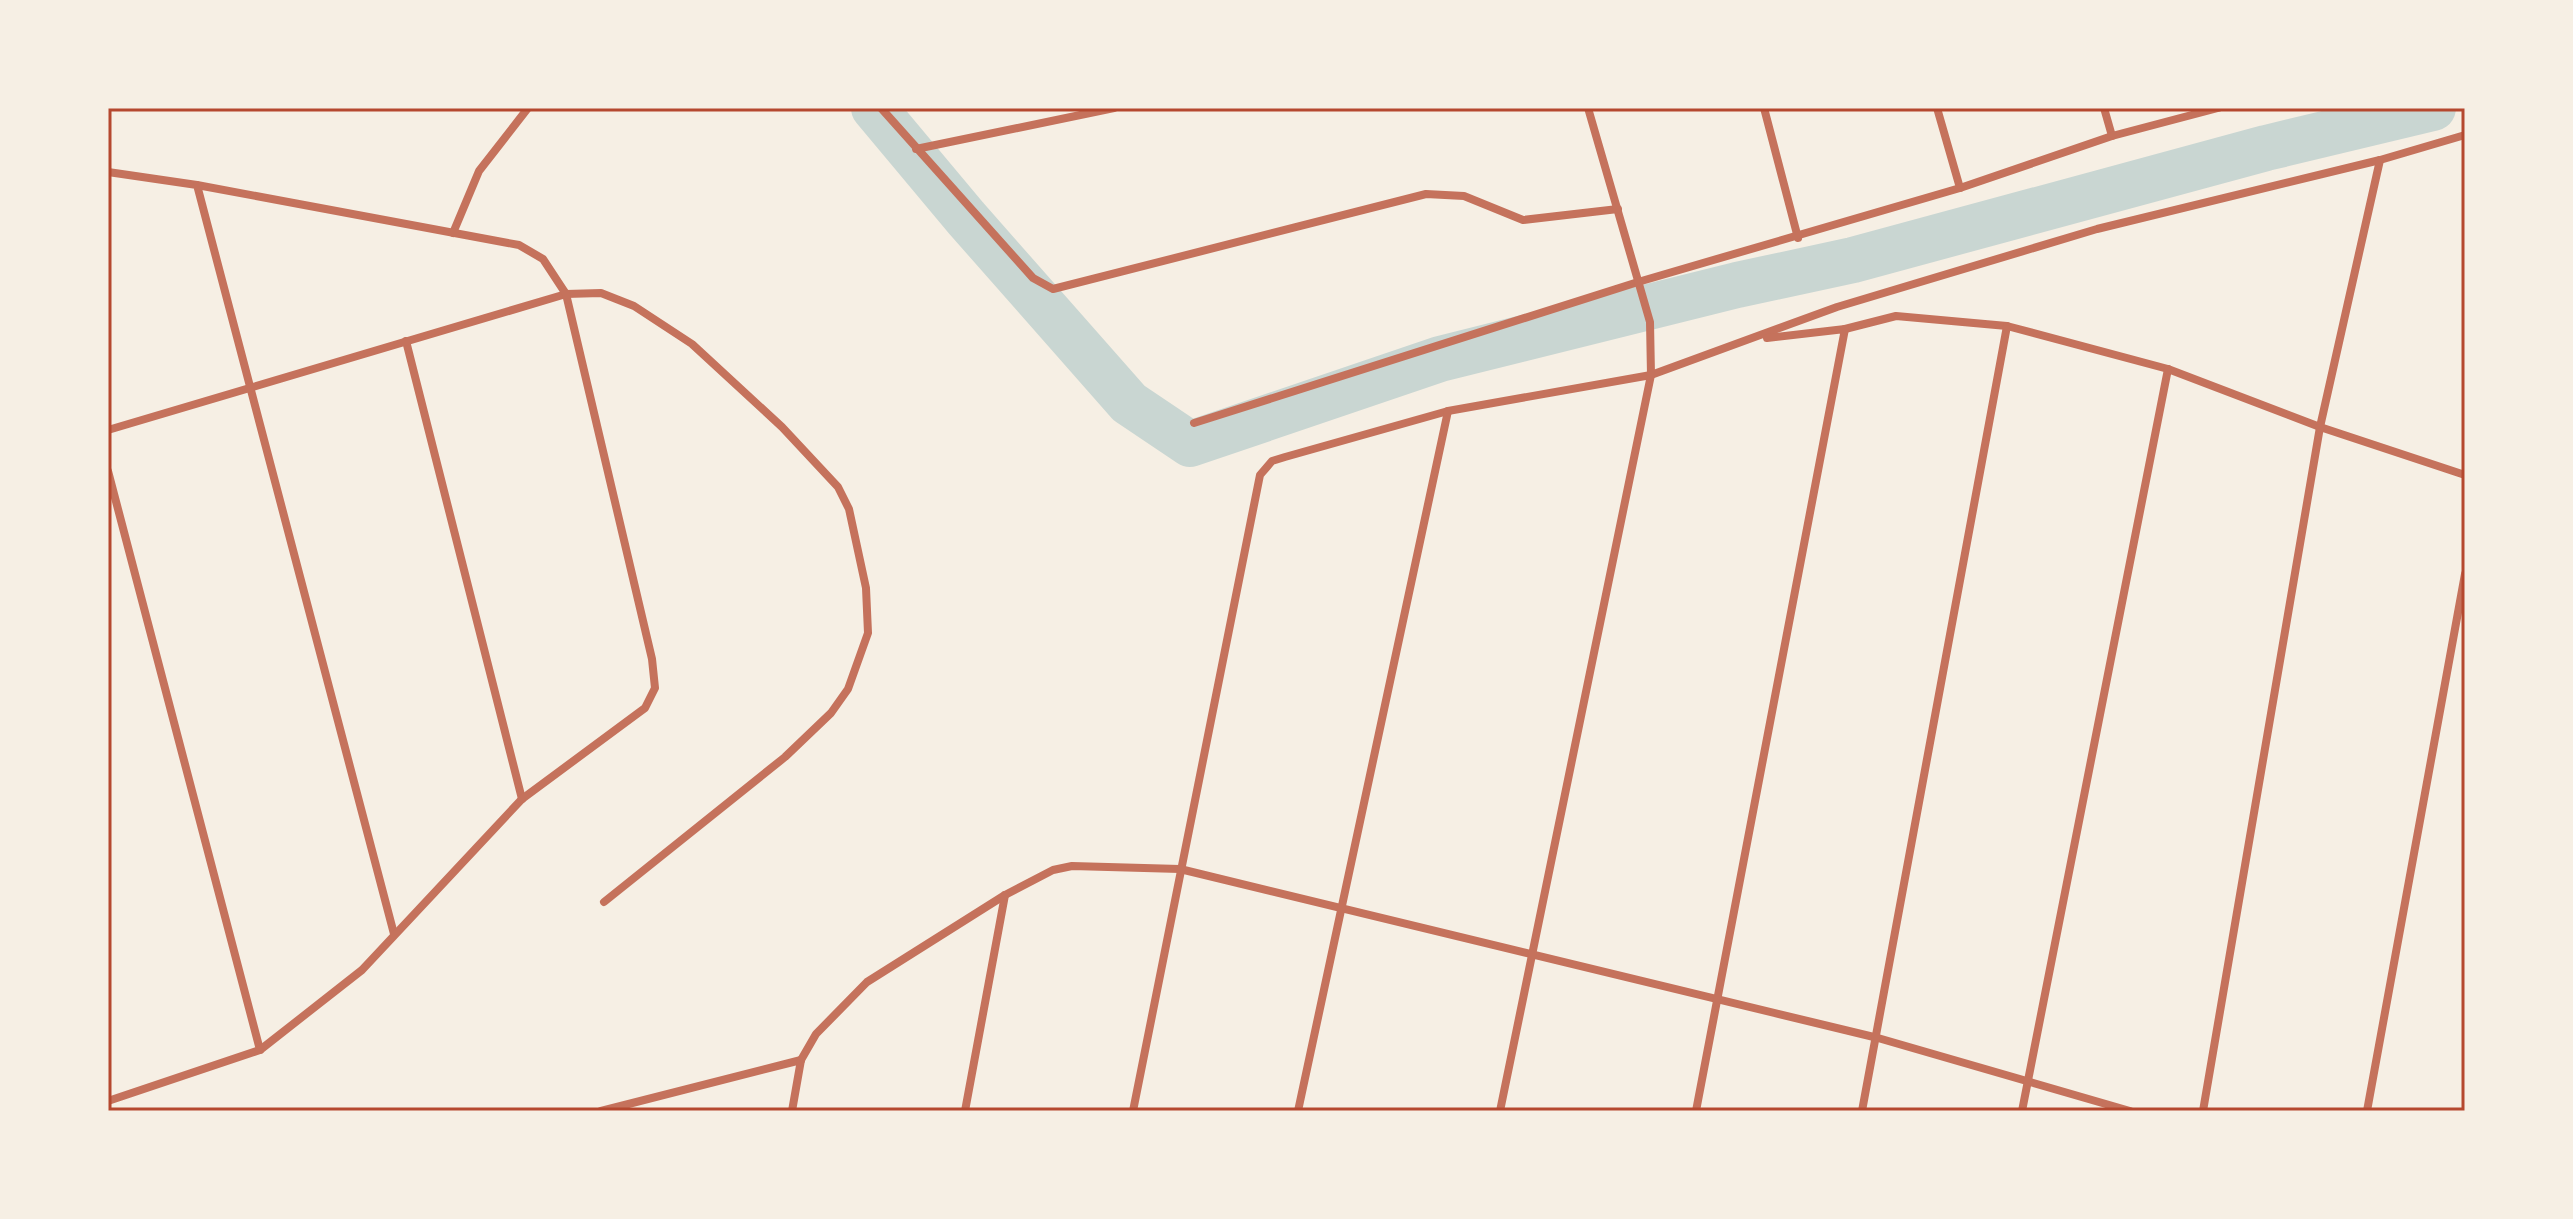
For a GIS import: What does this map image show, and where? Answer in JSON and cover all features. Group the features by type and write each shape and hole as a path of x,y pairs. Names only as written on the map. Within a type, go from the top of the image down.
{"street":[{"path":"453,233 479,171 528,108"},
{"path":"881,108 1033,278 1053,289 1426,194 1464,196 1523,220 1618,209"},
{"path":"916,149 1114,108"},
{"path":"1500,1111 1651,375 1650,322 1588,108"},
{"path":"1764,108 1798,238"},
{"path":"1937,108 1960,188"},
{"path":"2104,108 2112,136"},
{"path":"1194,423 1638,282 1798,238 1960,188 2112,136 2218,108"},
{"path":"1133,1111 1260,475 1272,461 1448,411 1651,375 1837,307 2097,229 2380,160 2465,135"},
{"path":"2203,1111 2320,427 2380,160"},
{"path":"108,172 197,185 519,245 543,259 566,294 652,659 655,688 645,708 522,799 340,989 260,1050 108,1101"},
{"path":"197,185 394,934"},
{"path":"108,430 566,294 601,293 634,306 692,344 782,427 838,487 849,509 866,588 868,633 848,689 831,713 785,757 604,902"},
{"path":"1753,340 1845,329 1896,316 2007,326 2168,369 2320,427 2465,475"},
{"path":"1862,1111 1878,1038 2007,326"},
{"path":"1696,1111 1720,1000 1845,329"},
{"path":"406,341 522,799"},
{"path":"2022,1111 2168,369"},
{"path":"1298,1111 1344,908 1448,411"},
{"path":"108,471 260,1050"},
{"path":"2367,1111 2465,574"},
{"path":"792,1111 801,1060 816,1034 867,982 1005,895 1053,870 1072,866 1180,869 1532,957 1878,1038 2130,1111"},
{"path":"965,1111 1005,895"},
{"path":"606,1110 801,1060"}],"waterway":[{"path":"874,108 1129,403 1190,444 1440,359 1737,285 1853,260 2266,148 2433,108"}]}
